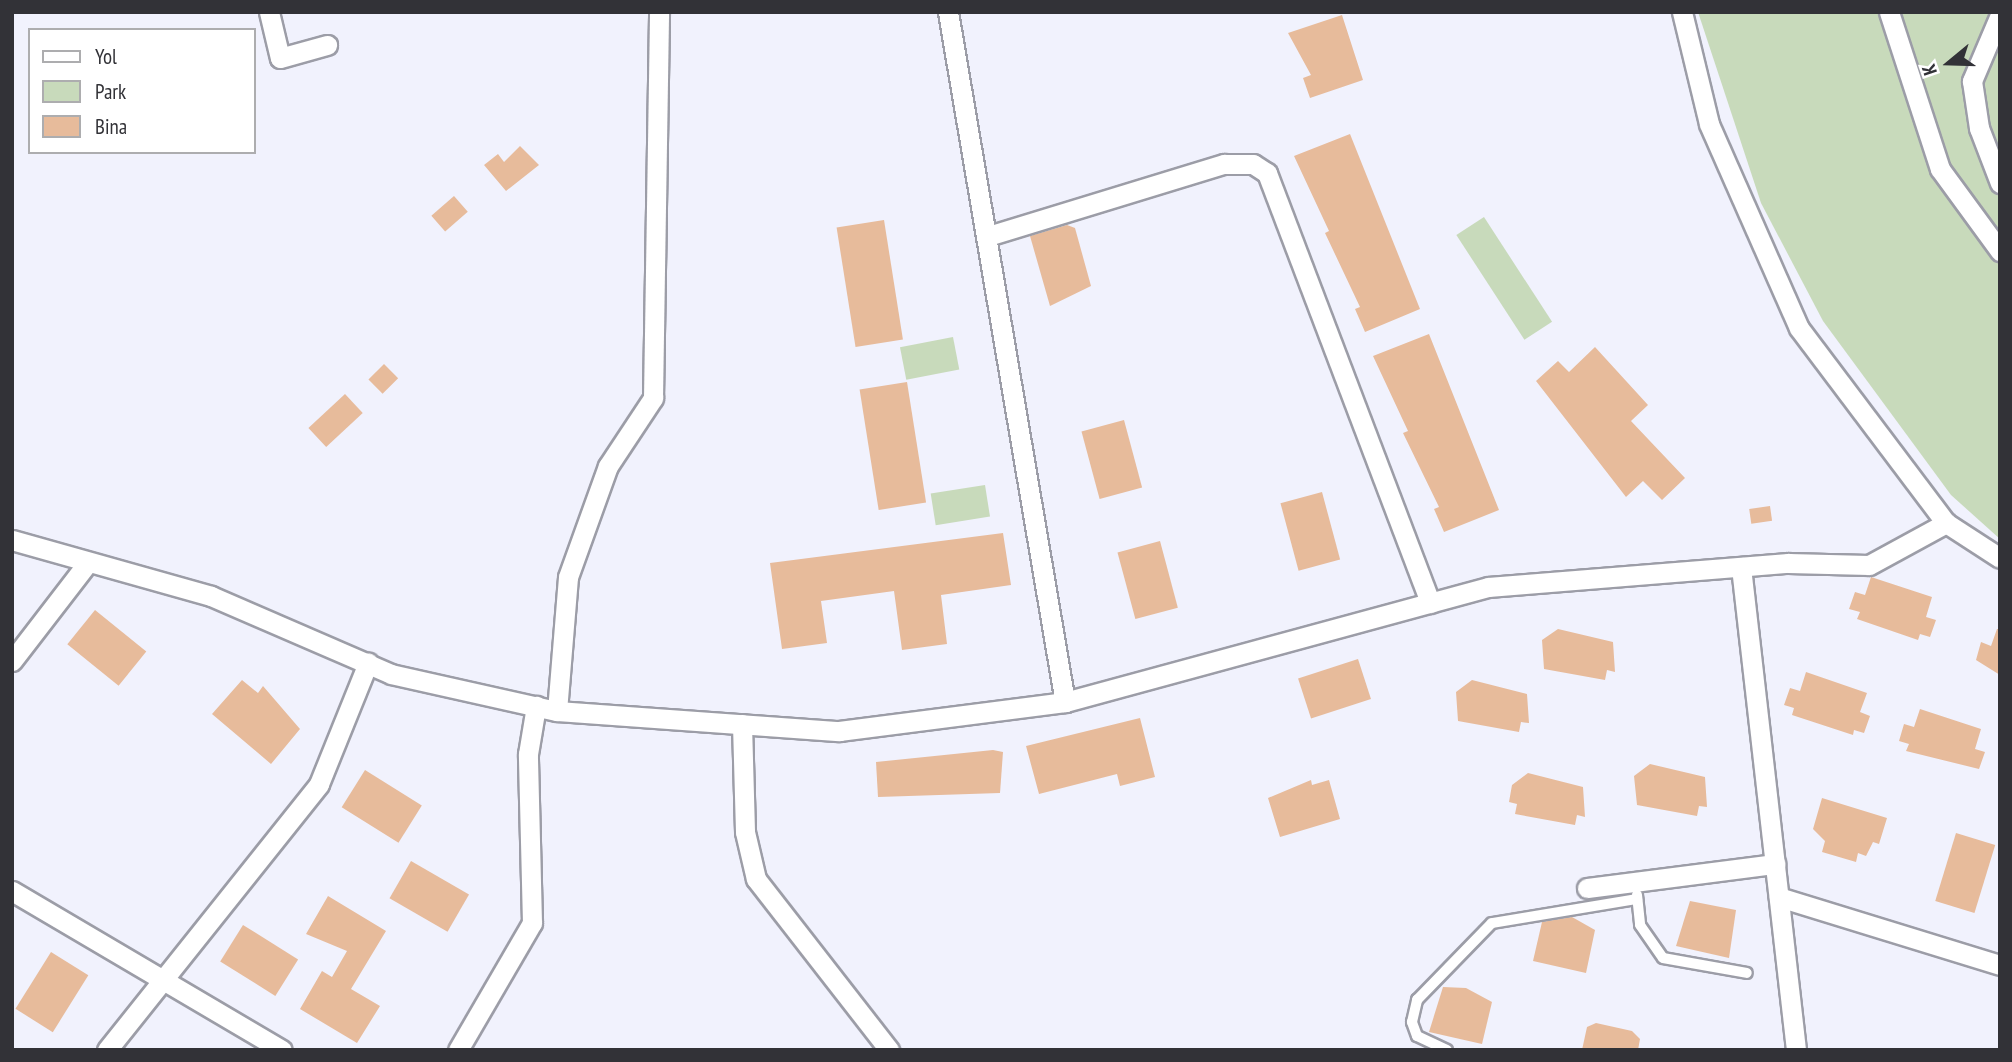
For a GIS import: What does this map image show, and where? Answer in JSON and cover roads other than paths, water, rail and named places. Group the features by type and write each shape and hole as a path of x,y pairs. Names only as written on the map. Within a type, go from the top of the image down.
{"street":[{"path":"269,12 279,58 327,45"},
{"path":"558,711 568,577 608,466 653,398 659,12"},
{"path":"948,12 1065,702"},
{"path":"1682,12 1709,124 1799,328 1946,523 2000,558"},
{"path":"1889,12 1940,169 2000,251"},
{"path":"2000,15 1972,81 1979,128 2000,183"},
{"path":"988,236 1224,164 1252,164 1267,173 1430,603"},
{"path":"12,540 86,565 211,596 368,663 536,706 558,711 839,731 1065,702 1488,587 1741,567 1869,565 1946,523"},
{"path":"12,662 86,565"},
{"path":"1741,567 1796,1050"},
{"path":"107,1050 319,784 368,663"},
{"path":"458,1050 532,923 528,754 536,706"},
{"path":"742,724 745,832 756,879 889,1050"},
{"path":"1587,888 1637,890 1775,864"},
{"path":"12,891 282,1050"},
{"path":"1779,897 2000,965"}],"lane":[{"path":"1447,1050 1417,1036 1412,1022 1417,1000 1492,923 1637,890 1640,925 1663,958 1747,973"}]}
